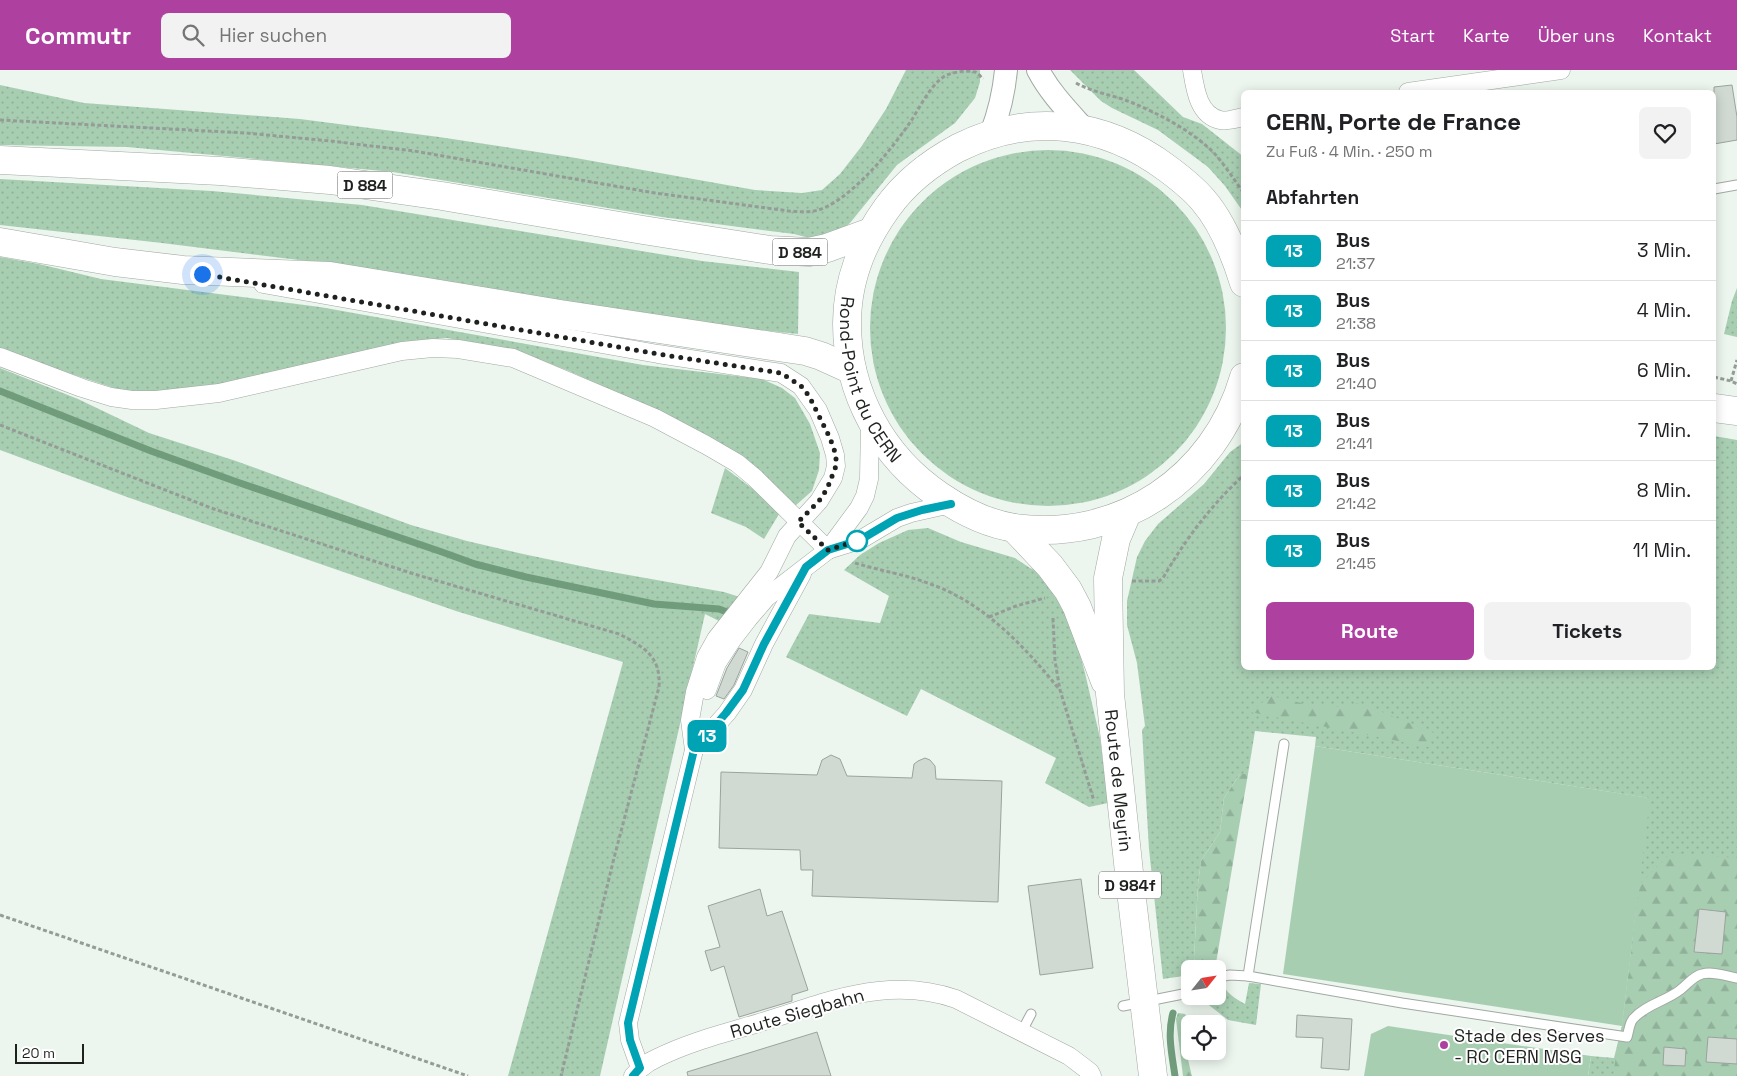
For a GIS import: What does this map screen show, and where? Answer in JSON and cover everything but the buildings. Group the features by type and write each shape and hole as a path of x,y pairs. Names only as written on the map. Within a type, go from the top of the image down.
{"main road":[{"name":"Rond-Point du CERN","path":"1241,268 1214,214 1202,199 1188,184 1151,156 1134,147 1085,130 1063,126 1014,129 991,134 943,157 919,174 893,200 871,232 861,252 850,296 847,319 852,370 862,401 870,419 900,462 915,477 951,504 973,515 1014,528 1056,529 1106,521 1126,513 1165,492 1180,479 1233,422 1233,408 1241,385"},
{"name":"D 884","path":"0,160 220,171 330,180 442,196 770,250 809,252 827,248 871,232"},
{"path":"0,242 115,262 183,270 330,276 560,314 805,351 852,370"},
{"path":"1716,408 1737,412"},
{"name":"Route de Meyrin","path":"1126,513 1116,539 1108,578 1110,694 1134,1004 1153,1076"},
{"name":"Route de Meyrin","path":"1014,528 1050,566 1064,592 1077,607 1110,694"}],"street":[{"path":"991,134 998,116 1006,70"},
{"path":"1038,70 1061,104 1085,130"},
{"path":"1192,70 1197,98 1208,114 1220,121 1241,118"},
{"path":"1422,90 1561,70"},
{"path":"183,270 658,354 781,373 801,386 809,396 830,438 836,455 836,466 827,489 819,501 787,536 769,572 716,639 706,657 695,692 690,720 694,750"},
{"path":"0,357 110,397 156,400 219,393 402,351 458,349 513,358 655,418 706,445 737,464 755,478 828,550"},
{"path":"637,1072 628,1023 694,750 695,721 717,663 739,631 767,597 828,550 852,519 862,502 868,488 870,419"},
{"path":"828,550 860,540 904,516 951,504"},
{"path":"694,750 743,690 764,644 806,567"},
{"name":"Route Siegbahn","path":"637,1072 655,1058 684,1046 828,1001 878,991 917,990 937,993 956,999 1069,1056 1091,1074"}],"lane":[{"path":"1716,189 1737,185"},
{"path":"1248,976 1284,744"},
{"path":"1226,977 1248,976 1402,1003 1627,1037 1634,1018 1645,1009 1670,997 1702,974 1720,974 1737,978"},
{"path":"1134,1004 1181,994"},
{"path":"1021,1033 1031,1014"}],"path":[{"path":"0,120 246,133 330,141 414,151 655,193 810,212 826,208 866,176 897,142 934,86 943,77 966,70 976,72 984,80"},
{"path":"1074,82 1083,87 1110,94 1133,103 1162,117 1200,141 1215,155 1241,189"},
{"path":"1731,381 1737,360"},
{"path":"1716,378 1737,384"},
{"path":"0,424 211,508 414,574 619,634 638,644 650,654 659,670 659,687 614,858 561,1076"},
{"path":"1108,578 1150,582 1159,581 1163,578 1182,546 1226,491 1241,478"},
{"path":"828,550 845,561 904,575 935,585 959,597 989,617 1012,636 1039,664 1060,690"},
{"path":"989,617 1016,606 1064,592"},
{"path":"1064,592 1053,605 1055,661 1060,690 1089,779 1095,805"},
{"path":"0,915 468,1076"}],"green space":[{"path":"906,70 980,70 980,82 975,98 955,123 897,165 850,223 840,231 817,240 794,234 662,217 393,172 127,147 0,145 0,85 84,103 300,119 439,137 570,157 755,190 802,193 822,190 840,174 861,147 886,109"},
{"path":"1070,70 1134,70 1183,117 1202,124 1241,155 1241,209 1225,186 1208,167 1158,130 1101,101"},
{"path":"1048,150 1083,153 1116,164 1147,180 1174,202 1196,229 1212,260 1223,293 1226,328 1223,363 1212,396 1196,427 1174,454 1147,476 1116,492 1083,503 1048,506 1013,503 980,492 949,476 922,454 900,427 884,396 873,363 870,328 873,293 884,260 900,229 922,202 949,180 980,164 1013,153"},
{"path":"0,179 212,191 362,205 702,261 799,272 798,334 693,323 315,262 0,225"},
{"path":"0,257 101,279 320,307 643,365 762,379 782,388 795,398 810,424 820,453 819,470 812,491 795,506 622,395 569,371 519,352 447,338 411,341 185,391 151,393 120,390 0,349"},
{"path":"1737,288 1737,337 1724,334"},
{"path":"0,368 78,399 149,433 236,461 411,525 523,554 724,592 743,598 723,623 705,614 600,1076 508,1076 623,662 456,611 127,497 0,450"},
{"path":"1716,436 1737,440 1737,1076 1588,1076 1591,1056 1614,1058 1622,1026 1649,798 1315,746 1316,737 1255,731 1248,774 1240,774 1224,798 1220,832 1201,861 1198,884 1195,960 1181,960 1181,976 1163,979 1149,849 1142,730 1145,726 1137,663 1127,625 1127,601 1137,557 1145,541 1158,524 1204,484 1230,452 1241,444 1241,670 1716,670"},
{"path":"725,468 765,498 779,514 764,539 746,527 711,513"},
{"path":"928,528 961,542 1015,558 1030,568 1047,575 1071,621 1085,673 1100,738 1108,803 1089,807 1045,783 1056,758 921,689 907,716 786,657 809,614 880,623 889,596 844,570 860,555 879,543 908,530"},
{"path":"1271,696 1310,705 1338,707 1360,703 1434,733 1429,747 1250,712"},
{"path":"1315,746 1650,798 1622,1026 1283,974"},
{"path":"1240,774 1248,774 1217,960 1195,960 1198,884 1201,861 1220,832 1224,798"},
{"path":"1671,853 1737,858 1737,1076 1613,1076 1622,1026 1640,884"},
{"path":"1249,983 1261,984 1256,1025 1228,1020 1226,1015 1222,1015 1209,1005 1226,1005 1226,990 1237,1000 1245,1004"},
{"path":"1178,1013 1186,1015 1181,1015 1181,1060 1176,1019"},
{"name":"Stade des Serves - RC CERN MSG","path":"1388,1026 1591,1056 1588,1076 1364,1076 1371,1034"},
{"path":"1181,1060 1188,1060 1192,1076 1183,1076"}],"waterway":[{"path":"0,391 151,451 475,564 526,577 654,604 719,609 727,612"},
{"path":"1173,1013 1170,1037 1175,1076"}],"bus line":[{"name":"13","path":"633,1076 640,1068 630,1040 628,1023 694,750 743,690 764,644 806,567 828,550 860,540 897,518 951,504"}],"place":[{"name":"Stade des Serves - RC CERN MSG","path":"1444,1045"}],"route":[{"path":"202,274 473,320 658,354 781,373 801,386 809,396 818,410 836,455 833,478 827,489 819,501 798,522 828,550 860,540 857,541"}]}
